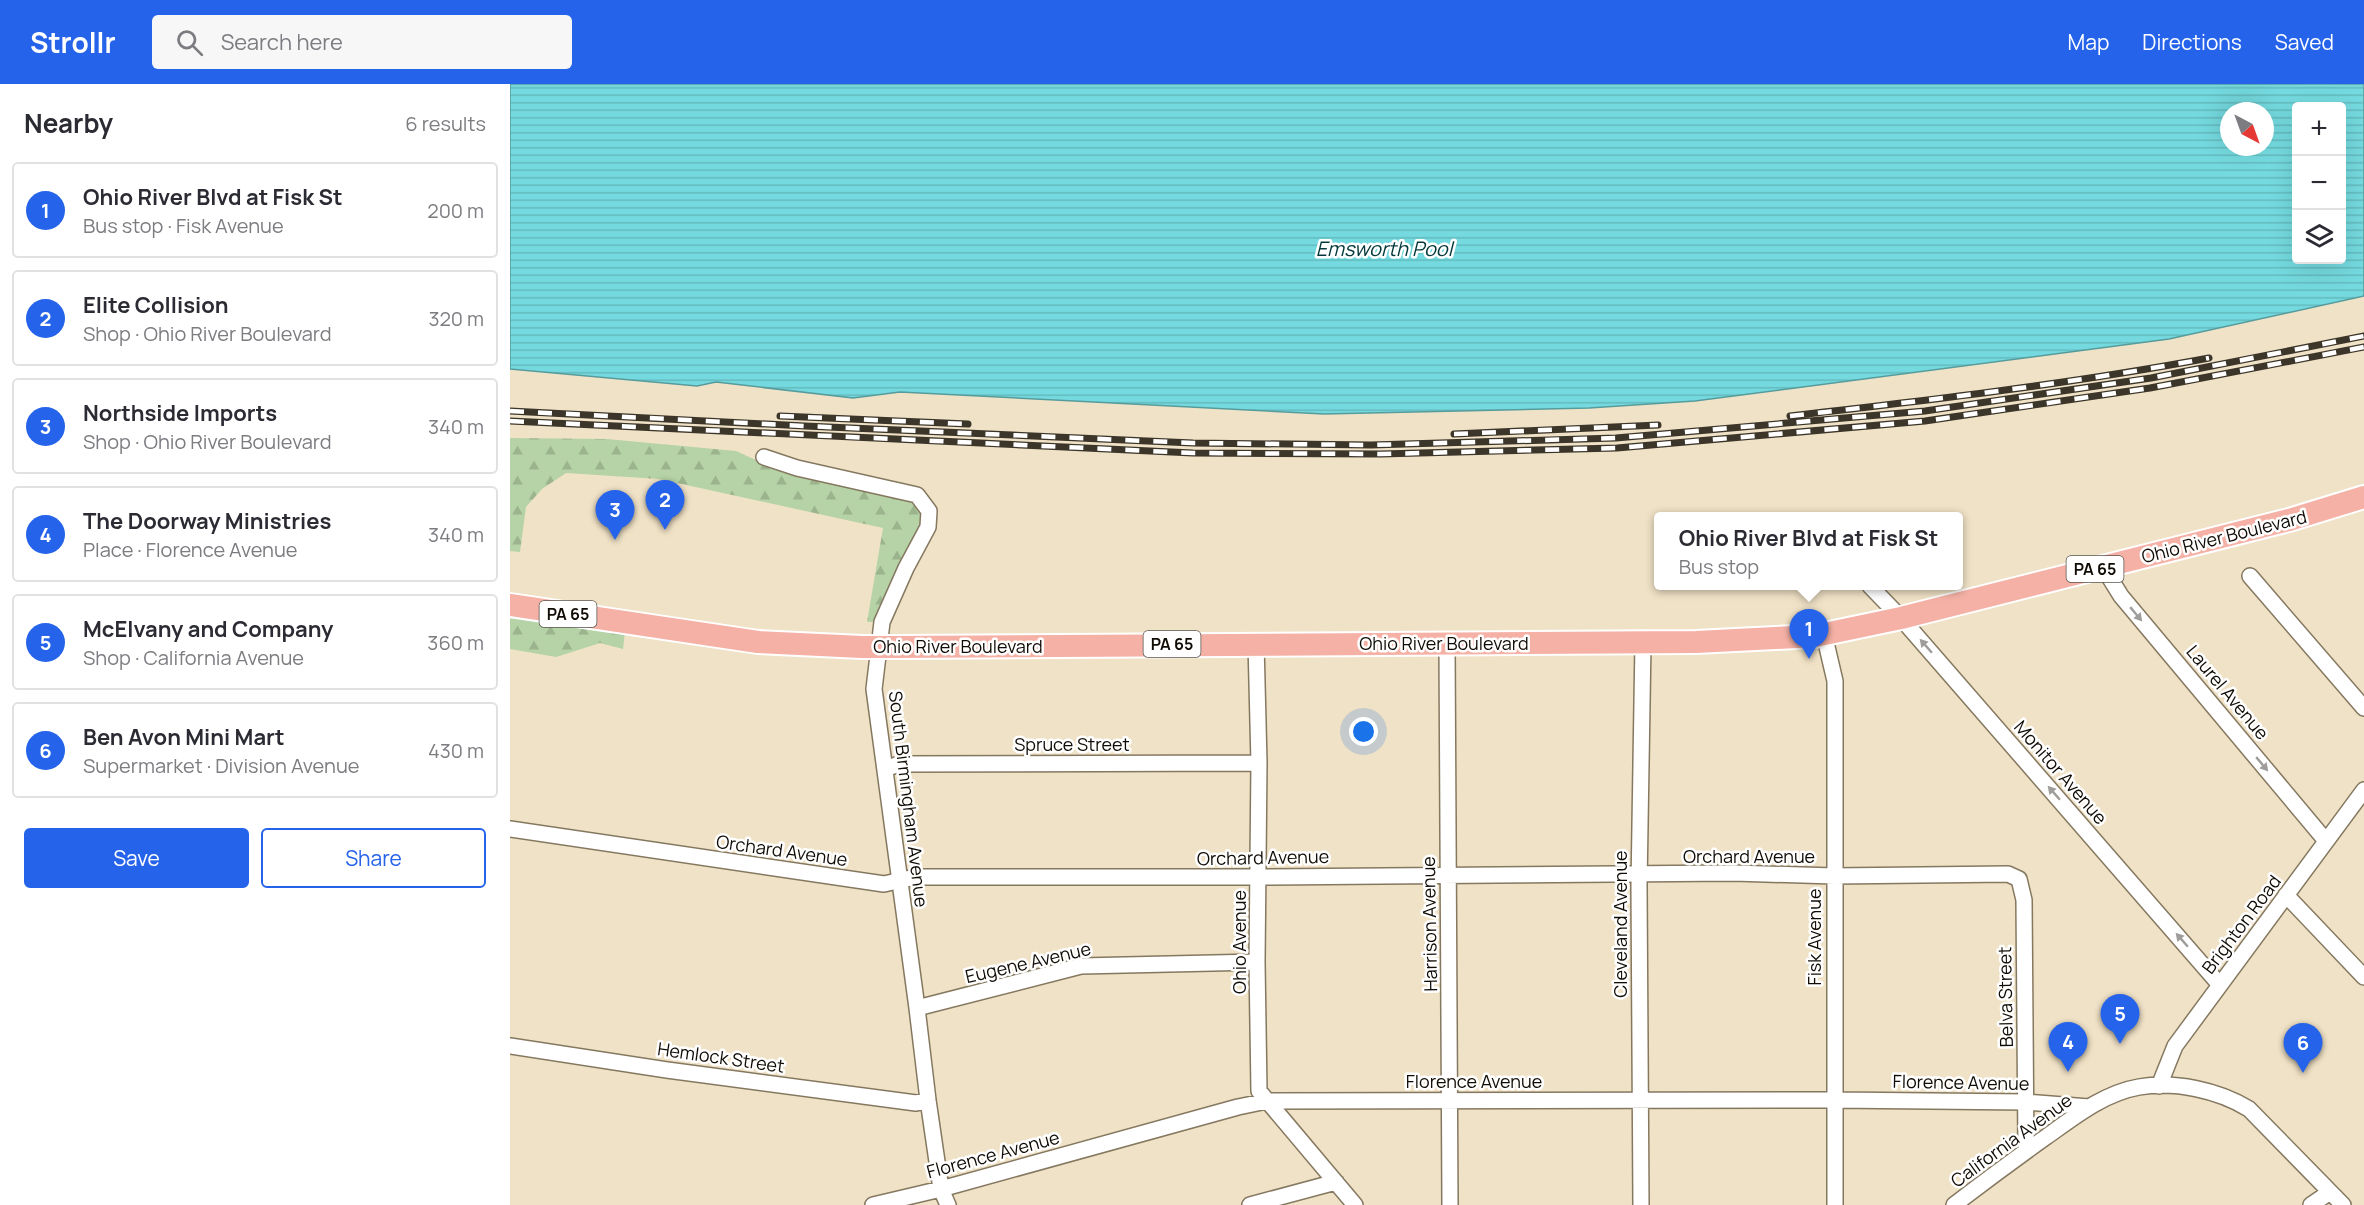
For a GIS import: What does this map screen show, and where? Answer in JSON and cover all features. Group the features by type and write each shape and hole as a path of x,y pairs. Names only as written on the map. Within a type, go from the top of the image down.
{"highway":[{"name":"Ohio River Boulevard","path":"510,605 758,642 862,647 1733,641 1824,634 1901,618 2289,520 2364,498"}],"street":[{"name":"South Birmingham Avenue","path":"764,457 797,468 917,495 929,511 928,527 906,568 882,622 874,689 928,1100 941,1189 948,1205"},
{"name":"Laurel Avenue","path":"2103,567 2121,596 2326,841"},
{"path":"2250,576 2364,708"},
{"name":"Monitor Avenue","path":"1875,590 2220,985"},
{"name":"Fisk Avenue","path":"1824,634 1835,681 1835,1205"},
{"name":"Cleveland Avenue","path":"1641,1205 1639,875 1642,642"},
{"name":"Ohio Avenue","path":"1256,643 1259,763 1257,962 1259,1091 1355,1205"},
{"name":"Harrison Avenue","path":"1448,643 1450,1205"},
{"name":"Spruce Street","path":"885,769 899,764 1259,763"},
{"name":"Brighton Road","path":"2159,1086 2175,1046 2364,790"},
{"name":"Orchard Avenue","path":"510,829 884,884 915,877 1258,878 1734,873 1834,876 2008,873 2019,879"},
{"name":"Belva Street","path":"2019,879 2024,900 2026,1151"},
{"path":"2286,895 2364,977"},
{"name":"Eugene Avenue","path":"917,1008 1081,966 1257,962"},
{"name":"Hemlock Street","path":"510,1046 667,1070 916,1103 928,1100"},
{"name":"California Avenue","path":"1954,1205 2089,1107 2137,1087 2159,1086 2191,1088 2243,1106 2265,1123 2343,1205"},
{"name":"Florence Avenue","path":"873,1205 941,1189 1267,1101 1834,1100 2026,1102 2089,1107"},
{"path":"1250,1205 1336,1182"},
{"path":"2311,1205 2330,1192"}],"green space":[{"path":"510,438 607,439 736,451 784,473 797,468 901,491 929,511 882,622 867,622 883,528 659,479 566,473 542,489 526,507 520,552 510,551"},
{"path":"510,605 626,622 623,649 600,643 556,657 510,649"}],"water":[{"name":"Emsworth Pool","path":"510,84 2364,84 2364,296 2169,339 1695,401 1589,408 1324,414 900,392 853,398 716,382 697,386 510,369"}],"railway":[{"path":"510,411 1193,443 1371,445 1616,438 1925,411 2151,378 2364,336"},
{"path":"510,421 1193,453 1381,454 1617,448 1925,421 2150,388 2364,347"},
{"path":"1790,416 2052,384 2209,358"},
{"path":"780,416 968,424"},
{"path":"1454,434 1658,425"}],"place":[{"name":"Elite Collision","path":"665,530"},
{"name":"Northside Imports","path":"615,540"},
{"name":"Ohio River Blvd at Fisk St","path":"1809,659"},
{"name":"McElvany and Company","path":"2120,1044"},
{"name":"The Doorway Ministries","path":"2068,1072"},
{"name":"Ben Avon Mini Mart","path":"2303,1073"}]}
